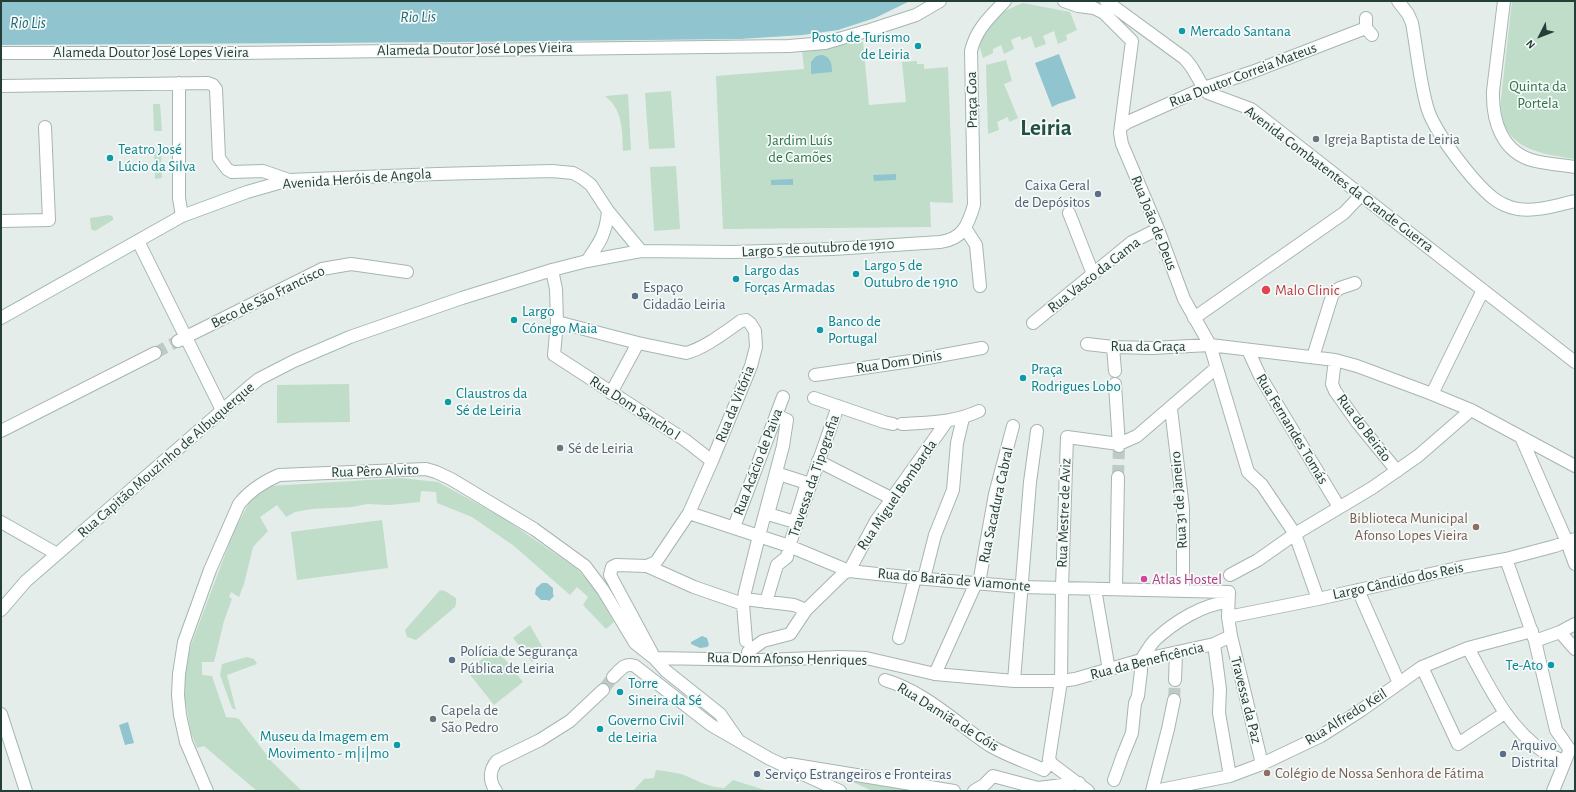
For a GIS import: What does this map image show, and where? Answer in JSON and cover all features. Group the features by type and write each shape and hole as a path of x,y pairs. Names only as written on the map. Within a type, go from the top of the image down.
{"street":[{"name":"Alameda Doutor José Lopes Vieira","path":"1,53 236,53 789,46 825,43 870,30 916,14 940,1"},
{"path":"1064,1 1078,6 1094,8 1104,13 1132,41 1148,32"},
{"path":"1106,1 1190,63 1204,88"},
{"path":"1398,1 1408,14 1412,23 1424,90 1431,118 1461,164 1478,184 1493,199 1516,209 1526,210 1575,201"},
{"path":"1504,1 1492,104 1497,127 1502,137 1510,147 1527,158 1536,161 1575,167"},
{"name":"Praça Goa","path":"974,205 971,51 976,35 981,26 1007,2"},
{"name":"Rua Doutor Correia Mateus","path":"1122,126 1204,88 1252,72 1368,27"},
{"name":"Rua João de Deus","path":"1132,41 1122,111 1122,126 1120,133 1122,144 1158,229 1184,299 1210,345 1248,472 1262,485 1295,534"},
{"path":"179,83 179,198 182,216"},
{"path":"1,86 208,83 213,85 216,89 219,158 227,169 232,172 263,171 289,180"},
{"name":"Avenida Combatentes da Grande Guerra","path":"1204,88 1212,95 1236,102 1251,109 1575,362"},
{"path":"1,221 49,220 45,127"},
{"name":"Avenida Heróis de Angola","path":"1,318 182,216 247,192 289,180 437,174 563,172 573,173 591,185 603,201 608,211"},
{"path":"1194,318 1344,213 1361,195"},
{"name":"Largo 5 de outubro de 1910","path":"552,270 587,260 641,251 732,252 833,249 940,242 955,238 969,221 974,205"},
{"path":"608,211 641,251"},
{"path":"587,260 605,231 608,211"},
{"path":"1069,213 1093,274"},
{"path":"964,228 976,245 980,286"},
{"name":"Rua Vasco da Gama","path":"1033,322 1132,242 1158,229"},
{"path":"138,241 182,339 222,410"},
{"name":"Beco de São Francisco","path":"182,339 322,269 351,264 407,272"},
{"path":"552,270 556,289 557,322 638,342 611,393"},
{"name":"Rua Capitão Mouzinho de Albuquerque","path":"1,610 26,581 259,379 294,361 350,337 462,298 552,270"},
{"path":"1313,357 1334,293 1340,288 1355,283"},
{"path":"1432,394 1483,290"},
{"name":"Rua da Vitória","path":"638,342 686,353 692,352 741,321 746,320 753,326 755,331 756,347 744,385 689,512 659,559 647,566"},
{"name":"Rua Dom Sancho I","path":"557,322 553,353 557,358 685,440 712,461"},
{"name":"Rua da Graça","path":"1087,344 1113,347 1152,348 1210,345 1335,360 1357,366 1471,410 1575,466"},
{"path":"1113,347 1115,371"},
{"name":"Rua Dom Dinis","path":"815,374 911,361 982,348"},
{"name":"Rua Fernandes Tomás","path":"1248,350 1260,376 1339,507"},
{"path":"1,430 155,353"},
{"name":"Rua do Beirão","path":"1335,360 1332,379 1335,391 1357,422 1397,471"},
{"path":"1115,384 1119,445 1143,432 1216,368"},
{"name":"Rua Acácio de Paiva","path":"734,527 783,397"},
{"path":"814,398 884,422 897,424 947,421 963,418 979,410"},
{"name":"Travessa da Tipografia","path":"766,602 777,565 787,557 789,546 838,406"},
{"name":"Rua 31 de Janeiro","path":"1171,409 1183,508 1183,591"},
{"path":"1230,575 1258,560 1295,534 1372,488 1397,471 1422,452 1471,410"},
{"path":"744,601 759,536 783,446 788,420 776,415"},
{"path":"899,638 919,578 953,490 957,443 963,418"},
{"name":"Rua Miguel Bombarda","path":"744,601 747,647 790,634 806,610 849,570 876,521 947,421"},
{"name":"Rua Sacadura Cabral","path":"935,674 978,583 995,494 1013,426"},
{"path":"1014,681 1030,482 1037,431"},
{"name":"Rua Mestre de Aviz","path":"1050,762 1049,759 1053,728 1061,681 1062,588 1067,437 1119,445"},
{"path":"1521,437 1571,541 1575,564"},
{"path":"818,462 892,498"},
{"name":"Rua Pêro Alvito","path":"206,791 186,742 180,715 179,681 184,642 210,570 239,504 245,496 259,485 280,476 426,469 446,477 534,529 584,566 603,590 635,643 654,658 666,672 720,714 738,740"},
{"path":"1116,589 1118,477"},
{"name":"Rua do Barão de Viamonte","path":"689,512 789,546 849,570 1021,587 1183,591 1229,597"},
{"path":"1,522 57,554"},
{"path":"1295,534 1318,599"},
{"name":"Largo Cândido dos Reis","path":"1228,617 1506,559 1571,541"},
{"path":"1506,559 1534,636 1556,730 1570,751"},
{"path":"654,658 610,575 612,567 616,565 647,566 694,587 744,601 794,605 806,610"},
{"path":"1096,589 1109,670"},
{"path":"1358,590 1399,683"},
{"path":"1114,780 1122,755 1132,733 1135,703 1138,696 1141,660 1155,640 1197,610 1229,597 1228,617 1231,636"},
{"name":"Rua Alfredo Keil","path":"1153,791 1230,776 1262,764 1321,736 1360,711 1422,667 1468,648 1560,632 1575,624"},
{"path":"1560,632 1575,650"},
{"name":"Rua da Beneficência","path":"1061,681 1109,670 1141,660 1214,644 1231,636"},
{"name":"Travessa da Paz","path":"1231,636 1262,764"},
{"path":"1214,644 1220,689 1219,713 1230,776"},
{"path":"1468,648 1505,713 1525,736 1545,752 1570,751"},
{"path":"1175,680 1176,653"},
{"name":"Rua Dom Afonso Henriques","path":"654,658 764,660 839,657 866,658 935,674 1014,681 1061,681"},
{"path":"613,677 625,665 630,664 635,666 711,726 776,762 840,791"},
{"path":"1422,667 1458,744 1505,713"},
{"name":"Rua Damião de Góis","path":"885,680 898,684 944,711 990,745 1044,770 1050,762"},
{"path":"496,791 491,780 493,765 540,740 570,721 603,690"},
{"path":"1153,791 1174,700"},
{"path":"1,714 26,791"},
{"path":"1553,791 1570,751"},
{"path":"776,762 954,791"},
{"path":"1050,762 1088,791"},
{"path":"974,791 984,785 993,776 1038,788 1079,783"}],"green space":[{"name":"Quinta da Portela","path":"1512,1 1575,1 1575,159 1534,150 1513,138 1506,128 1502,115 1501,99"},
{"path":"1023,3 1070,12 1077,30 1066,35 1067,40 1058,44 1054,31 1043,36 1046,44 1035,48 1031,36 1022,40 1020,36 1011,40 1014,49 1004,54 1001,45 993,49 993,53 983,58 979,45 980,37 988,23 1001,13"},
{"name":"Jardim Luís de Camões","path":"863,42 869,105 906,102 902,62 917,61 917,64 924,64 924,69 948,67 953,203 930,202 931,227 723,229 716,76 804,69 802,50"},
{"path":"1006,60 1012,81 1004,84 1018,118 1009,122 1008,117 997,122 999,130 988,134 986,65"},
{"path":"671,91 675,148 649,149 645,93"},
{"path":"628,94 631,150 623,151 622,128 620,120 615,107 605,96"},
{"path":"153,104 160,104 162,131 154,131"},
{"path":"154,152 161,152 162,178 155,179"},
{"path":"676,166 680,229 654,231 650,167"},
{"path":"110,215 113,217 113,220 95,231 91,229 90,218"},
{"path":"349,384 350,422 277,423 277,385"},
{"path":"401,478 438,482 505,519 577,569 594,587 614,622 606,629 583,605 588,597 577,587 570,595 514,546 472,517 437,503 436,492 421,491 420,502 389,505 367,504 352,507 312,509 295,512 286,517 277,505 260,517 268,531 253,547 244,584 239,597 231,592 229,597 232,599 224,621 214,662 202,662 202,675 212,676 226,717 239,719 273,763 302,791 257,791 204,746 197,748 191,733 185,698 185,676 188,653 234,531 250,501 259,492 270,486"},
{"path":"382,520 388,568 297,580 291,532"},
{"path":"440,590 445,591 456,598 455,607 416,640 407,637 405,630"},
{"path":"530,625 545,652 532,662 513,638"},
{"path":"496,648 523,682 494,705 467,671"},
{"path":"247,657 254,659 257,664 227,675 236,710 232,708 220,675 222,664"},
{"path":"656,770 681,774 718,788 724,788 733,780 768,791 633,791 644,779 654,778"},
{"path":"849,780 911,791 872,791"}],"water":[{"name":"Rio Lis","path":"1,1 910,1 875,18 838,30 803,35 740,39 1,45"},
{"path":"1059,54 1076,98 1052,107 1035,63"},
{"path":"820,55 826,56 830,60 832,72 811,74 811,62 815,57"},
{"path":"896,174 896,180 874,181 873,175"},
{"path":"793,179 793,185 771,185 771,180"},
{"path":"542,583 547,583 553,588 554,596 549,601 541,600 535,594 536,588"},
{"path":"702,636 707,638 709,645 707,647 700,648 691,644 691,642"},
{"path":"128,722 134,743 125,745 119,725"}],"tunnel":[{"path":"155,353 178,341"},
{"path":"1118,477 1119,446"},
{"path":"603,690 613,677"},
{"path":"1174,700 1175,680"}],"place":[{"name":"Mercado Santana","path":"1182,31"},
{"name":"Posto de Turismo de Leiria","path":"918,46"},
{"name":"Igreja Baptista de Leiria","path":"1316,139"},
{"name":"Teatro José Lúcio da Silva","path":"110,158"},
{"name":"Caixa Geral de Depósitos","path":"1098,194"},
{"name":"Largo 5 de Outubro de 1910","path":"856,274"},
{"name":"Largo das Forças Armadas","path":"736,279"},
{"name":"Malo Clinic","path":"1266,290"},
{"name":"Espaço Cidadão Leiria","path":"635,296"},
{"name":"Largo Cónego Maia","path":"514,320"},
{"name":"Banco de Portugal","path":"820,330"},
{"name":"Praça Rodrigues Lobo","path":"1023,378"},
{"name":"Claustros da Sé de Leiria","path":"448,402"},
{"name":"Sé de Leiria","path":"560,448"},
{"name":"Biblioteca Municipal Afonso Lopes Vieira","path":"1476,527"},
{"name":"Atlas Hostel","path":"1144,579"},
{"name":"Polícia de Segurança Pública de Leiria","path":"452,660"},
{"name":"Te-Ato","path":"1551,665"},
{"name":"Torre Sineira da Sé","path":"620,692"},
{"name":"Capela de São Pedro","path":"433,719"},
{"name":"Governo Civil de Leiria","path":"600,729"},
{"name":"Museu da Imagem em Movimento - m|i|mo","path":"397,745"},
{"name":"Arquivo Distrital","path":"1503,754"},
{"name":"Colégio de Nossa Senhora de Fátima","path":"1267,773"},
{"name":"Serviço Estrangeiros e Fronteiras","path":"757,774"}],"district":[{"name":"Leiria","path":"1046,128"}]}
